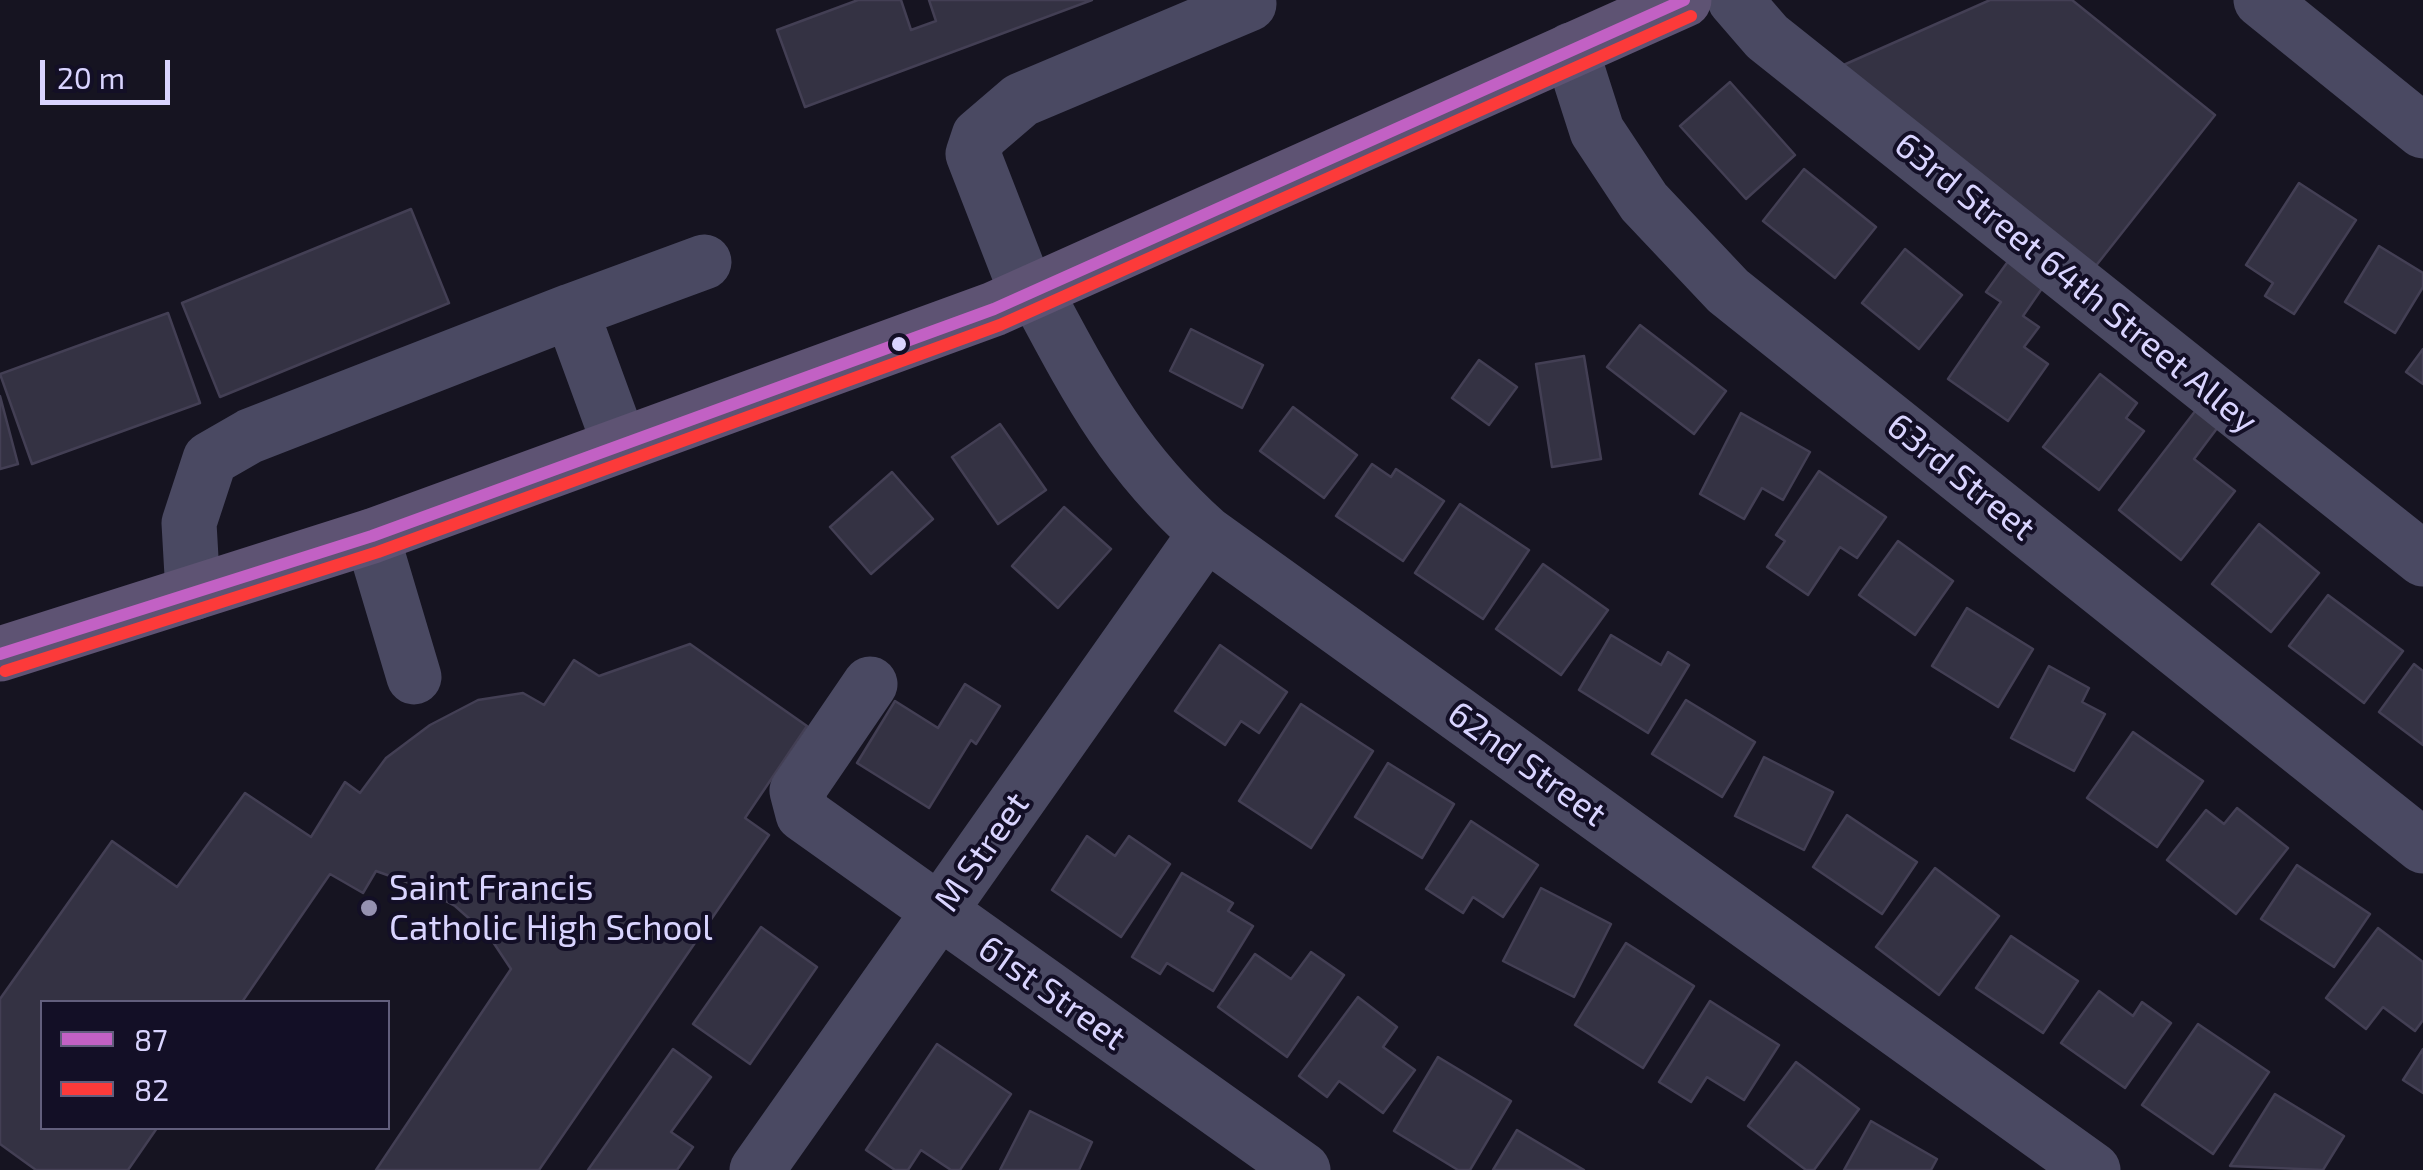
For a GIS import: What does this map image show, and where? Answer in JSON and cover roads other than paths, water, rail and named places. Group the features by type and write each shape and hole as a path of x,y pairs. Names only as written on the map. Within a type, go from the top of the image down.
{"main road":[{"path":"0,654 372,536 994,309 1677,1"}],"street":[{"name":"63rd Street 64th Street Alley","path":"1735,0 1766,37 2423,559"},
{"path":"2260,0 2423,131"},
{"name":"62nd Street","path":"1249,4 1021,100 979,136 973,154 1030,291 1114,434 1157,489 1206,533 2093,1170"},
{"name":"63rd Street","path":"1571,50 1598,131 1644,202 1728,290 2423,846"},
{"path":"193,593 189,522 210,459 250,436 704,262"},
{"path":"572,311 620,445"},
{"name":"M Street","path":"757,1170 1206,533"},
{"path":"372,536 414,677"},
{"name":"61st Street","path":"870,684 796,792 803,814 1303,1170"}],"place":[{"name":"Saint Francis Catholic High School","path":"369,908"}]}
